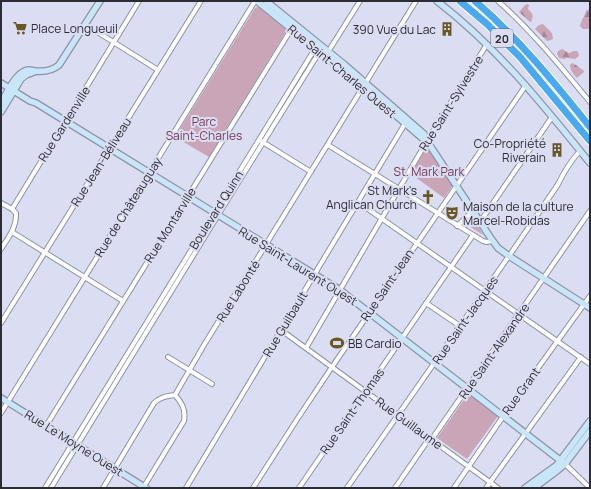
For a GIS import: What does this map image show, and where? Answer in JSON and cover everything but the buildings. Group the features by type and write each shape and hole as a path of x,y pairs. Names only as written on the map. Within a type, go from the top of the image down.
{"highway":[{"name":"20","path":"460,1 490,26 520,57 590,141"},
{"name":"20","path":"475,1 527,52 590,127"}],"street":[{"path":"1,112 17,77 22,72 28,70 50,70 59,65 100,1"},
{"name":"Rue Gardenville","path":"12,209 140,1"},
{"name":"Rue Jean-Béliveau","path":"1,324 201,1"},
{"name":"Rue Saint-Charles Ouest","path":"256,1 319,47 424,134 427,141 498,248 590,308"},
{"name":"Rue de Châteauguay","path":"1,413 256,1"},
{"name":"Rue Saint-Charles Ouest","path":"266,1 293,27"},
{"path":"328,52 360,1"},
{"name":"Rue Labonté","path":"175,395 204,344 416,1"},
{"path":"437,1 461,20 487,44 526,85 590,163"},
{"path":"498,1 540,42 590,102"},
{"name":"Rue Montarville","path":"46,426 293,27"},
{"path":"91,28 158,70"},
{"name":"Rue Saint-Sylvestre","path":"306,348 427,141 487,44"},
{"name":"Rue Saint-Charles Ouest","path":"319,47 328,52 364,85"},
{"name":"Boulevard Quinn","path":"50,488 75,444 319,47"},
{"name":"Rue Saint-Laurent Ouest","path":"1,78 30,101 36,103 110,148 340,290 563,463"},
{"name":"Rue Saint-Laurent Ouest","path":"1,83 13,88"},
{"name":"Rue Saint-Jean","path":"253,488 369,312 526,85"},
{"path":"1,103 13,88"},
{"path":"480,222 552,117"},
{"name":"Rue Guilbault","path":"186,488 407,121"},
{"path":"261,141 310,172"},
{"path":"328,145 457,226 483,241 492,241"},
{"name":"Rue Saint-Jacques","path":"347,488 485,291 557,186 562,175 580,151"},
{"path":"358,202 590,364"},
{"path":"1,204 12,209 16,213 16,221 12,232 1,249"},
{"path":"457,226 473,211"},
{"name":"Rue Saint-Alexandre","path":"395,488 426,443 434,436 590,211"},
{"path":"12,232 123,301"},
{"name":"Rue Saint-Thomas","path":"299,488 473,235"},
{"name":"Rue Grant","path":"454,488 503,416 590,296"},
{"path":"426,304 460,326"},
{"name":"Rue Guillaume","path":"281,330 498,488"},
{"path":"486,488 581,357"},
{"path":"168,358 212,384"},
{"path":"103,488 154,403 158,399 165,396 175,395 184,408 184,421 144,487"},
{"name":"Rue Le Moyne Ouest","path":"1,398 144,487"},
{"path":"534,488 558,470 590,421"},
{"path":"525,488 563,463 590,431"},
{"name":"Boulevard Quinn","path":"45,488 75,444"},
{"path":"563,463 590,488"}],"green space":[{"path":"527,4 529,5 528,9 533,16 531,22 519,12"},
{"name":"Parc Saint-Charles","path":"259,6 287,30 209,157 175,137 255,8"},
{"path":"590,8 590,28 583,29 580,26 581,23 586,11"},
{"path":"543,24 552,33 553,39 547,41 535,29 539,25"},
{"path":"562,49 569,53 577,51 579,54 578,57 575,59 559,58 557,54 558,51"},
{"path":"572,63 584,71 577,78 571,69 570,65"},
{"name":"St. Mark Park","path":"425,150 430,150 453,185 444,198 411,174"},
{"path":"473,218 483,235 466,224"},
{"path":"468,394 498,416 467,459 437,438"}],"place":[{"name":"Place Longueuil","path":"20,28"},
{"name":"390 Vue du Lac","path":"447,29"},
{"name":"Co-Propriété Riverain","path":"557,150"},
{"name":"St Mark's Anglican Church","path":"428,197"},
{"name":"Maison de la culture Marcel-Robidas","path":"452,213"},
{"name":"BB Cardio","path":"337,343"}]}
